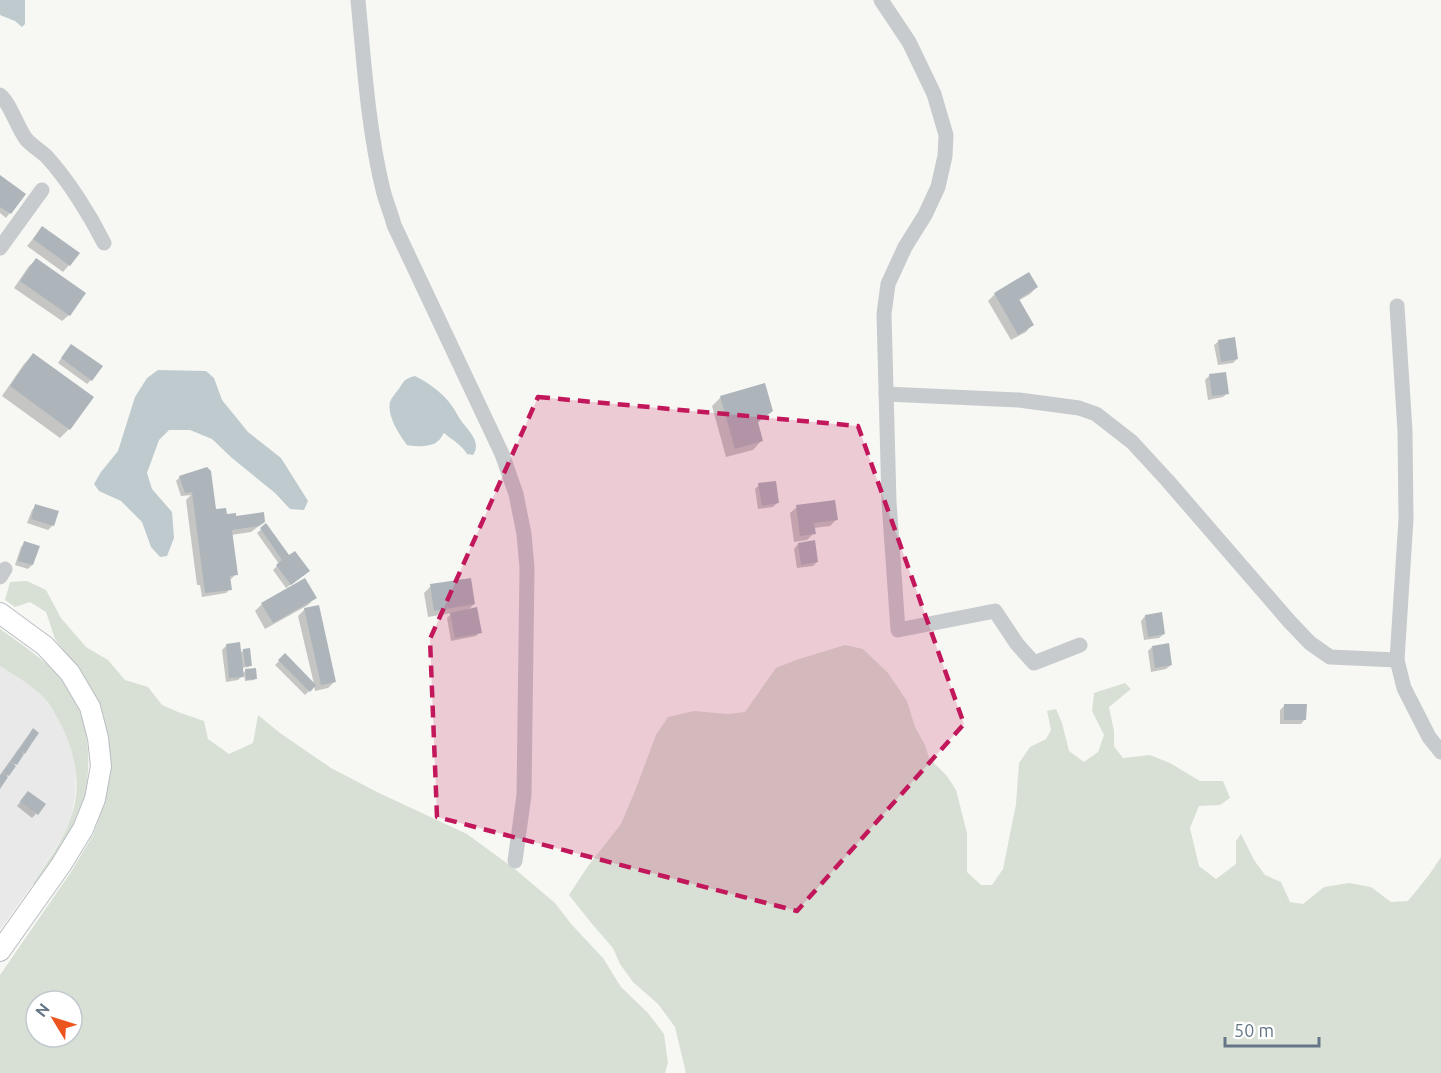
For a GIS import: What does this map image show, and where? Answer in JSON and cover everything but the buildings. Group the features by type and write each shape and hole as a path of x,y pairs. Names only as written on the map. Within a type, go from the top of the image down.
{"street":[{"path":"358,0 366,83 383,191 394,225 502,454 516,494 524,534 527,568 524,795 515,861"},
{"path":"881,0 909,42 924,73 934,94 946,135 945,156 938,187 925,215 905,247 888,284 884,314 889,502 898,630 994,610 1017,644 1034,663 1080,645"},
{"path":"0,95 4,98 28,140 59,171 93,220 104,243"},
{"path":"0,248 42,190"},
{"path":"1397,306 1405,431 1406,519 1397,660 1404,688 1429,737 1441,752"},
{"path":"886,394 1019,400 1079,408 1096,414 1132,442 1310,643 1330,657 1397,660"},
{"path":"0,613 45,646 70,673 90,707 98,738 101,766 95,799 83,829 61,865 0,951"}],"highlighted area":[{"path":"538,397 858,426 964,724 797,911 437,817 430,639"}],"shaded area":[{"path":"0,0 25,0 25,24 22,27 15,21 0,15"},
{"path":"158,370 206,371 214,378 222,400 248,432 281,458 308,501 304,510 290,509 275,493 212,439 190,430 169,430 159,440 147,473 152,489 172,512 174,538 167,556 160,557 151,547 142,522 121,501 99,491 94,484 118,451 135,397 147,378"},
{"path":"415,376 435,389 453,408 475,442 473,455 467,454 460,445 444,433 436,443 419,446 407,445 392,419 390,402 405,381"},
{"path":"27,581 46,590 61,618 86,647 108,660 125,680 148,687 162,705 204,721 208,739 229,754 253,743 258,715 331,768 467,834 516,870 555,903 603,958 621,987 648,1013 664,1034 668,1063 665,1073 0,1073 0,975 71,872 93,835 105,801 108,767 107,735 98,701 55,639 46,612 30,602 15,607 5,600 10,582"},
{"path":"0,629 39,658 60,678 81,714 86,734 88,777 78,818 70,837 36,886 33,884 58,845 70,820 76,793 75,765 62,726 48,702 29,685 0,666"},
{"path":"845,645 863,649 888,673 907,701 915,727 929,758 947,776 956,790 967,833 967,872 981,885 992,885 1003,869 1016,804 1019,763 1030,747 1046,739 1051,730 1047,711 1056,709 1069,751 1084,762 1098,752 1104,735 1092,711 1094,693 1125,683 1131,689 1109,707 1114,731 1114,746 1123,758 1150,755 1170,763 1200,781 1223,781 1230,798 1220,805 1199,806 1190,828 1199,866 1216,879 1236,864 1236,841 1241,834 1254,860 1265,875 1281,882 1290,902 1303,904 1324,887 1349,883 1371,887 1391,902 1408,901 1441,857 1441,1073 686,1073 675,1027 658,1004 633,982 620,964 613,948 569,895 588,866 621,824 656,735 668,717 694,711 728,714 745,712 776,668"},
{"path":"0,666 29,684 46,700 71,744 76,767 75,797 71,817 64,834 33,884 0,930"}]}
